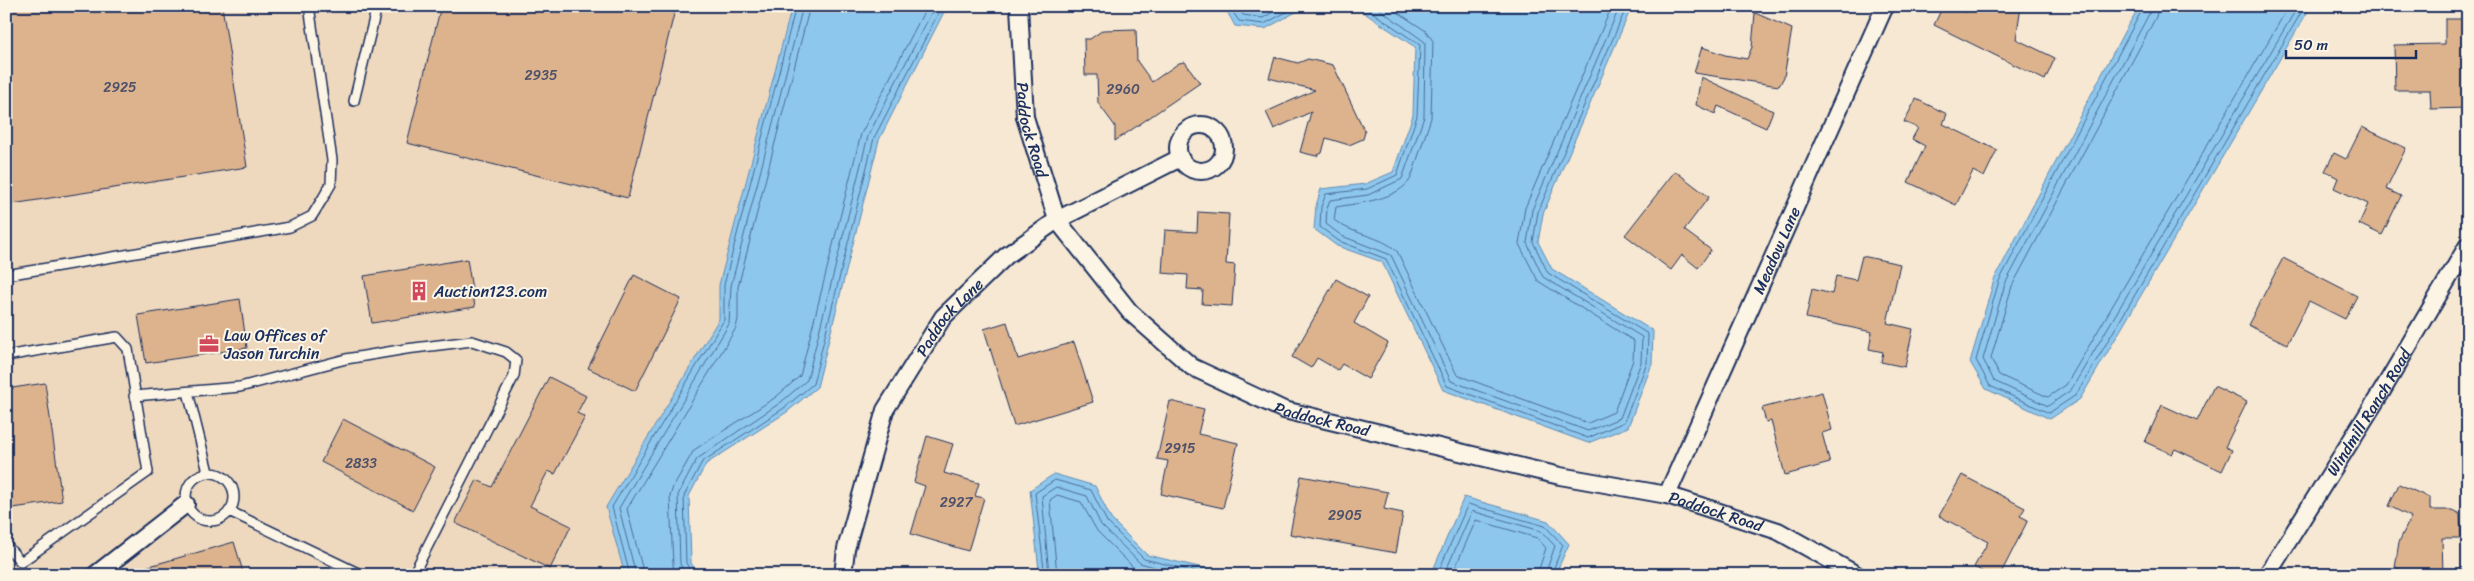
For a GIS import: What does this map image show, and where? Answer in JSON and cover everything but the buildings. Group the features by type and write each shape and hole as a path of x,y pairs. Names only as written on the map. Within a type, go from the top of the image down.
{"street":[{"name":"Paddock Road","path":"1019,6 1025,117 1057,220 1130,312 1192,367 1284,410 1560,476 1667,495 1778,532 1857,575"},
{"name":"Meadow Lane","path":"1667,495 1885,6"},
{"name":"Paddock Lane","path":"844,575 846,549 885,410 943,317 1006,256 1057,220 1180,158"},
{"name":"Windmill Ranch Road","path":"2267,575 2382,391 2468,245"},
{"path":"95,575 186,504"}],"lane":[{"path":"6,275 290,227 312,216 331,184 332,160 309,6"},
{"path":"354,101 378,6"},
{"path":"6,356 117,337 128,349 134,396 148,472 21,562 6,545"},
{"path":"134,396 240,386 346,359 472,341 506,352 516,360 514,376 413,575"},
{"path":"188,392 208,472"},
{"path":"208,472 216,473 230,483 234,499 229,511 223,517 206,521 196,517 186,504 186,491 189,483 208,472"},
{"path":"229,511 362,575"}],"shaded area":[{"path":"6,6 791,6 720,280 719,319 606,507 625,575 6,575"}],"water":[{"path":"792,6 947,6 879,140 817,387 787,412 706,464 689,496 691,563 699,575 625,575 606,507 719,319 719,285"},
{"path":"1224,6 1319,6 1296,12 1265,29 1235,26"},
{"path":"1354,6 1632,6 1543,214 1538,242 1552,269 1653,331 1652,364 1628,427 1588,443 1443,390 1382,262 1337,246 1314,229 1316,206 1321,189 1365,184 1393,172 1413,115 1415,47"},
{"path":"2140,6 2311,6 2080,399 2050,419 1986,389 1970,362 1994,280 2125,30"},
{"path":"1054,474 1095,486 1111,519 1147,555 1234,575 1037,575 1039,570 1030,490"},
{"path":"1464,497 1548,521 1569,544 1555,575 1431,575"}],"place":[{"name":"Auction123.com","path":"419,291"},
{"name":"Law Offices of Jason Turchin","path":"209,344"}]}
